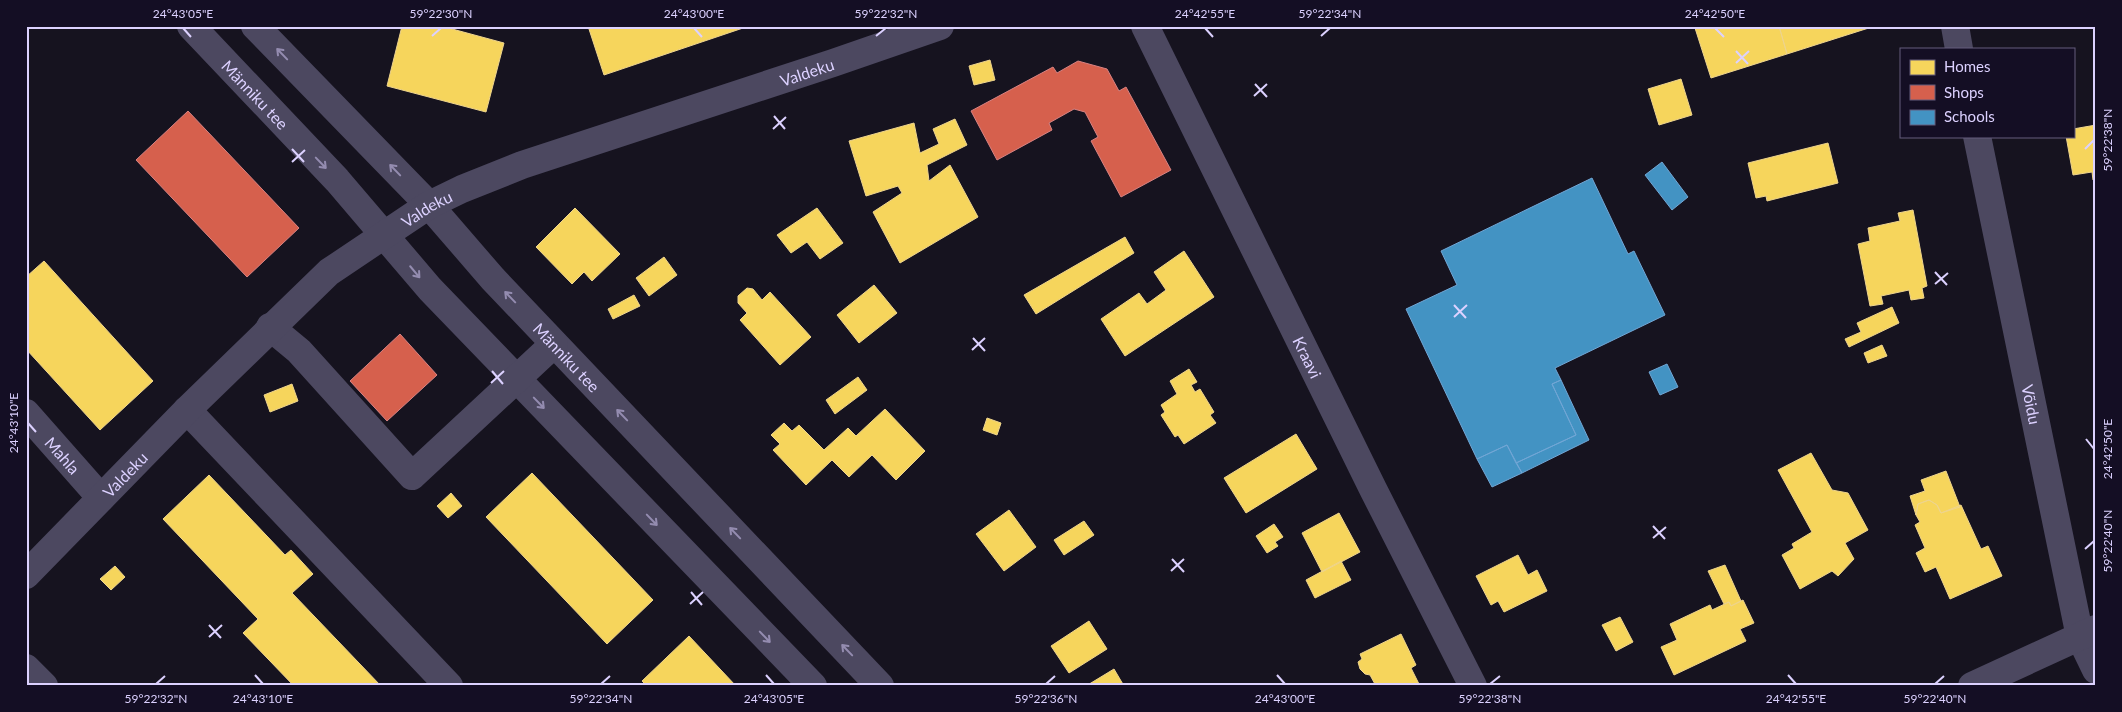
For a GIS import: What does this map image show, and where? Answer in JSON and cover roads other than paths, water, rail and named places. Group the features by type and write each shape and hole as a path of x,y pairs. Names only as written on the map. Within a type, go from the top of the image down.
{"street":[{"name":"Männiku tee","path":"191,26 337,180 430,289 813,686"},
{"name":"Männiku tee","path":"255,26 429,205 493,279 880,686"},
{"name":"Valdeku","path":"26,575 187,410 329,272 429,205 462,188 522,165 834,63 940,26"},
{"name":"Kraavi","path":"1145,26 1373,489 1473,686"},
{"path":"1955,26 1959,48"},
{"name":"Võidu","path":"1977,138 2096,670"},
{"path":"270,328 299,351 412,476 515,378 554,344"},
{"path":"187,410 449,686"},
{"name":"Mahla","path":"26,413 101,498"},
{"path":"1972,686 2088,633"},
{"path":"26,668 44,686"}]}
